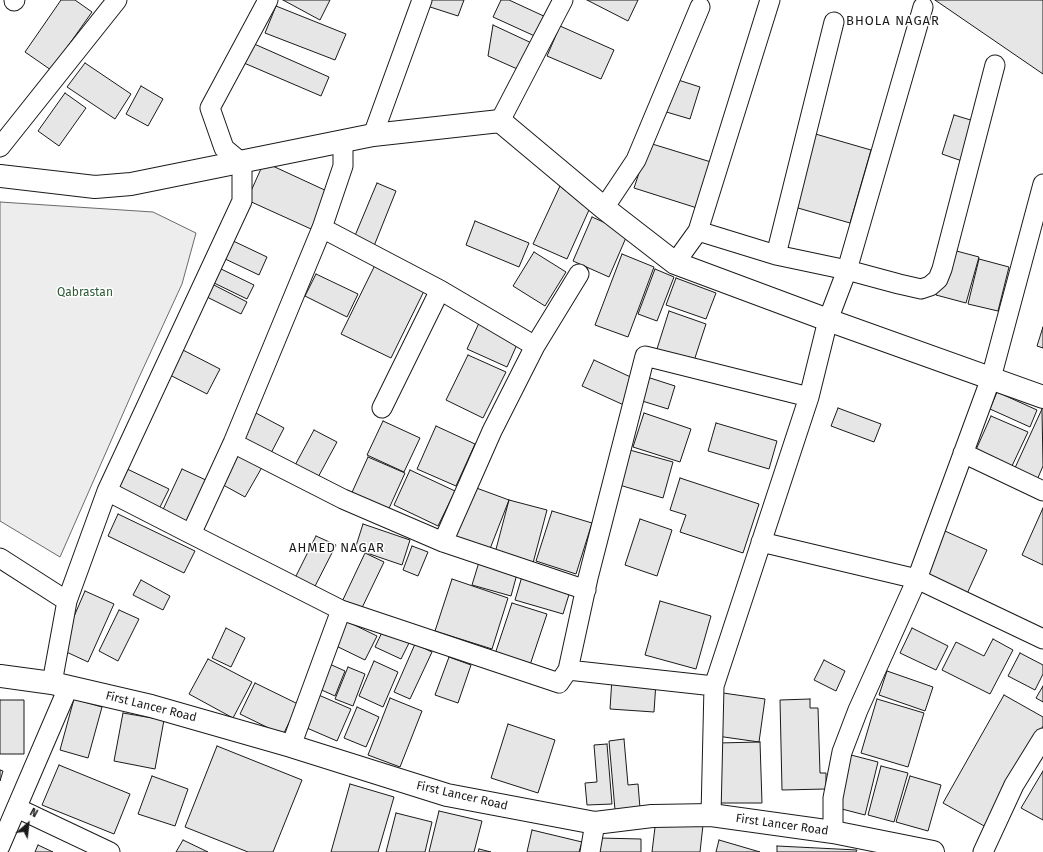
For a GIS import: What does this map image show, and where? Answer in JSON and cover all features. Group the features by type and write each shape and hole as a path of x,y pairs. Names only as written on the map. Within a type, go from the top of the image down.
{"street":[{"path":"0,148 116,0"},
{"path":"242,163 224,148 210,108 268,0"},
{"path":"374,136 422,0"},
{"path":"500,121 563,0"},
{"path":"674,263 698,231 770,0"},
{"path":"604,208 636,160 700,7"},
{"path":"711,815 714,686 809,397 828,320 847,270 923,8"},
{"path":"776,255 834,22"},
{"path":"698,231 776,255 847,270 921,289 930,286 938,279 995,65"},
{"path":"0,176 95,187 131,184 374,136 500,121 604,208 674,263 1043,397"},
{"path":"191,534 233,443 322,228 343,166 343,142"},
{"path":"0,846 17,808 60,686 67,601 107,491 242,201 242,163"},
{"path":"833,832 833,798 842,752 858,710 917,579 991,378 1043,184"},
{"path":"322,228 440,290 535,346"},
{"path":"443,542 492,431 535,346 579,274"},
{"path":"382,408 440,290"},
{"path":"107,491 342,610 559,683 568,670 586,590 645,356 809,397"},
{"path":"233,443 343,499 443,542 586,590"},
{"path":"963,453 1043,491"},
{"path":"761,542 917,579 1041,634"},
{"path":"0,558 67,601"},
{"path":"291,746 342,610"},
{"path":"568,670 714,686"},
{"name":"First Lancer Road","path":"0,676 60,686 151,706 291,746 447,795 595,823 652,816 711,815 833,832 875,846 934,852"},
{"path":"983,852 1014,785 1043,738"},
{"path":"17,808 110,852"},
{"path":"590,852 595,823"}],"shaded area":[{"name":"Qabrastan","path":"0,202 153,212 196,233 182,284 60,557 0,521"}],"building":[{"path":"61,0 75,0 92,12 51,70 25,52"},
{"path":"283,0 330,0 320,20"},
{"path":"425,0 464,0 458,16 424,5"},
{"path":"501,0 509,0 548,18 539,38 493,17"},
{"path":"587,0 638,0 628,21"},
{"path":"935,0 1043,0 1043,74"},
{"path":"276,6 346,34 335,60 265,33"},
{"path":"493,25 538,46 524,72 488,56"},
{"path":"560,26 614,50 601,79 547,56"},
{"path":"252,43 329,77 321,96 244,63"},
{"path":"85,63 131,94 115,119 67,87"},
{"path":"672,78 700,87 690,119 663,111"},
{"path":"141,86 163,99 148,126 126,114"},
{"path":"65,93 86,108 59,146 38,131"},
{"path":"954,115 974,121 962,161 942,154"},
{"path":"812,133 871,150 850,223 791,206"},
{"path":"649,143 711,162 697,208 634,188"},
{"path":"264,162 329,192 311,229 247,200"},
{"path":"377,183 396,191 374,246 354,238"},
{"path":"560,186 589,210 567,259 533,244"},
{"path":"592,217 628,233 609,277 573,261"},
{"path":"475,221 529,243 519,267 466,245"},
{"path":"229,239 267,257 259,275 221,257"},
{"path":"949,249 979,257 966,303 936,295"},
{"path":"534,252 566,272 545,306 513,286"},
{"path":"622,254 654,267 628,337 595,325"},
{"path":"979,259 1009,267 998,311 968,304"},
{"path":"375,265 425,289 391,358 341,334"},
{"path":"217,267 254,285 247,299 210,281"},
{"path":"655,269 674,277 657,321 638,314"},
{"path":"316,274 358,294 347,317 305,296"},
{"path":"676,278 716,293 706,319 666,305"},
{"path":"212,284 247,302 241,314 205,296"},
{"path":"669,311 706,324 693,364 656,352"},
{"path":"479,323 519,340 507,367 467,349"},
{"path":"1043,327 1043,348 1037,346"},
{"path":"179,348 220,369 207,394 166,373"},
{"path":"468,355 506,372 483,418 446,400"},
{"path":"594,360 637,380 626,406 582,386"},
{"path":"647,377 675,386 668,409 639,400"},
{"path":"997,392 1037,410 1030,427 990,409"},
{"path":"838,408 881,424 874,442 831,426"},
{"path":"1042,409 1043,466 1037,480 1014,470"},
{"path":"254,412 284,428 269,457 239,441"},
{"path":"644,413 691,429 680,462 633,447"},
{"path":"991,416 1028,432 1011,468 975,452"},
{"path":"383,421 420,438 404,472 367,455"},
{"path":"716,423 777,441 769,469 708,451"},
{"path":"436,426 475,444 456,486 417,469"},
{"path":"314,430 337,442 316,481 293,469"},
{"path":"236,446 265,462 245,497 216,481"},
{"path":"626,449 673,462 663,498 616,484"},
{"path":"368,457 405,473 386,515 349,499"},
{"path":"123,467 169,489 157,513 111,491"},
{"path":"182,469 208,481 186,528 160,516"},
{"path":"410,470 455,491 438,526 394,505"},
{"path":"680,478 759,504 743,553 680,532 686,515 670,510"},
{"path":"471,486 509,500 488,554 450,540"},
{"path":"509,500 547,510 533,563 495,553"},
{"path":"1043,508 1043,565 1022,555"},
{"path":"552,511 592,523 576,574 536,561"},
{"path":"118,514 195,551 184,573 108,536"},
{"path":"640,519 672,530 657,576 625,565"},
{"path":"363,524 410,540 402,565 355,549"},
{"path":"945,531 987,550 966,596 924,578"},
{"path":"316,536 336,545 311,594 292,584"},
{"path":"412,546 428,552 418,576 403,570"},
{"path":"365,553 384,562 359,614 340,606"},
{"path":"479,562 517,574 511,596 472,585"},
{"path":"523,573 571,588 563,614 515,600"},
{"path":"452,579 508,598 492,649 435,631"},
{"path":"141,580 170,596 163,610 133,595"},
{"path":"85,591 114,604 88,662 60,649"},
{"path":"660,601 711,616 696,669 645,655"},
{"path":"512,603 547,614 529,668 494,657"},
{"path":"119,610 139,619 118,661 99,651"},
{"path":"342,619 377,636 365,660 330,643"},
{"path":"385,626 411,639 401,659 375,647"},
{"path":"226,628 245,638 231,667 212,658"},
{"path":"912,628 948,646 936,670 900,653"},
{"path":"993,639 1013,650 990,694 942,670 956,642 984,656"},
{"path":"415,644 432,652 410,699 394,692"},
{"path":"1020,653 1043,665 1043,674 1035,690 1008,676"},
{"path":"449,657 471,665 458,703 435,695"},
{"path":"208,659 252,682 233,718 189,694"},
{"path":"824,660 845,671 836,691 814,680"},
{"path":"374,661 398,672 383,707 359,696"},
{"path":"325,662 345,671 335,696 315,687"},
{"path":"348,667 365,674 353,706 335,699"},
{"path":"887,671 933,687 925,711 879,695"},
{"path":"612,678 656,682 654,712 610,709"},
{"path":"255,683 298,704 283,735 240,714"},
{"path":"1043,686 1043,702 1036,698"},
{"path":"314,693 351,709 337,741 300,725"},
{"path":"723,693 765,699 759,742 717,736"},
{"path":"1004,695 1043,717 1043,726 986,827 943,803"},
{"path":"390,698 422,711 400,767 368,755"},
{"path":"74,699 102,707 88,758 60,750"},
{"path":"810,699 810,708 818,708 820,773 826,773 826,789 782,790 780,700"},
{"path":"877,699 924,713 908,767 861,753"},
{"path":"0,700 24,700 24,754 0,754"},
{"path":"357,707 379,717 366,747 344,738"},
{"path":"123,713 164,720 155,769 114,761"},
{"path":"508,724 555,740 538,793 491,778"},
{"path":"624,739 628,785 638,784 640,808 615,810 609,741"},
{"path":"760,742 762,803 720,803 718,743"},
{"path":"607,744 612,804 587,805 585,783 597,782 594,745"},
{"path":"217,746 302,780 273,852 248,852 185,827"},
{"path":"851,755 878,762 865,815 838,808"},
{"path":"59,765 130,794 114,834 42,805"},
{"path":"881,766 908,773 894,822 868,815"},
{"path":"0,770 3,771 0,781"},
{"path":"1043,771 1043,820 1021,808"},
{"path":"152,776 188,789 175,826 138,814"},
{"path":"910,776 941,785 928,831 896,822"},
{"path":"350,784 394,797 378,852 331,852"},
{"path":"439,811 482,821 474,852 429,852"},
{"path":"396,813 432,822 425,852 386,852"},
{"path":"656,819 703,825 700,852 652,852"},
{"path":"532,830 582,842 579,852 527,852"},
{"path":"599,838 641,839 641,852 599,852"},
{"path":"183,840 208,852 176,852"},
{"path":"719,840 760,852 716,852"},
{"path":"38,845 53,852 35,852"},
{"path":"777,846 857,850 856,852 777,852"},
{"path":"479,849 491,852 478,852"}],"district":[{"name":"BHOLA NAGAR","path":"893,21"},
{"name":"AHMED NAGAR","path":"337,548"}]}
